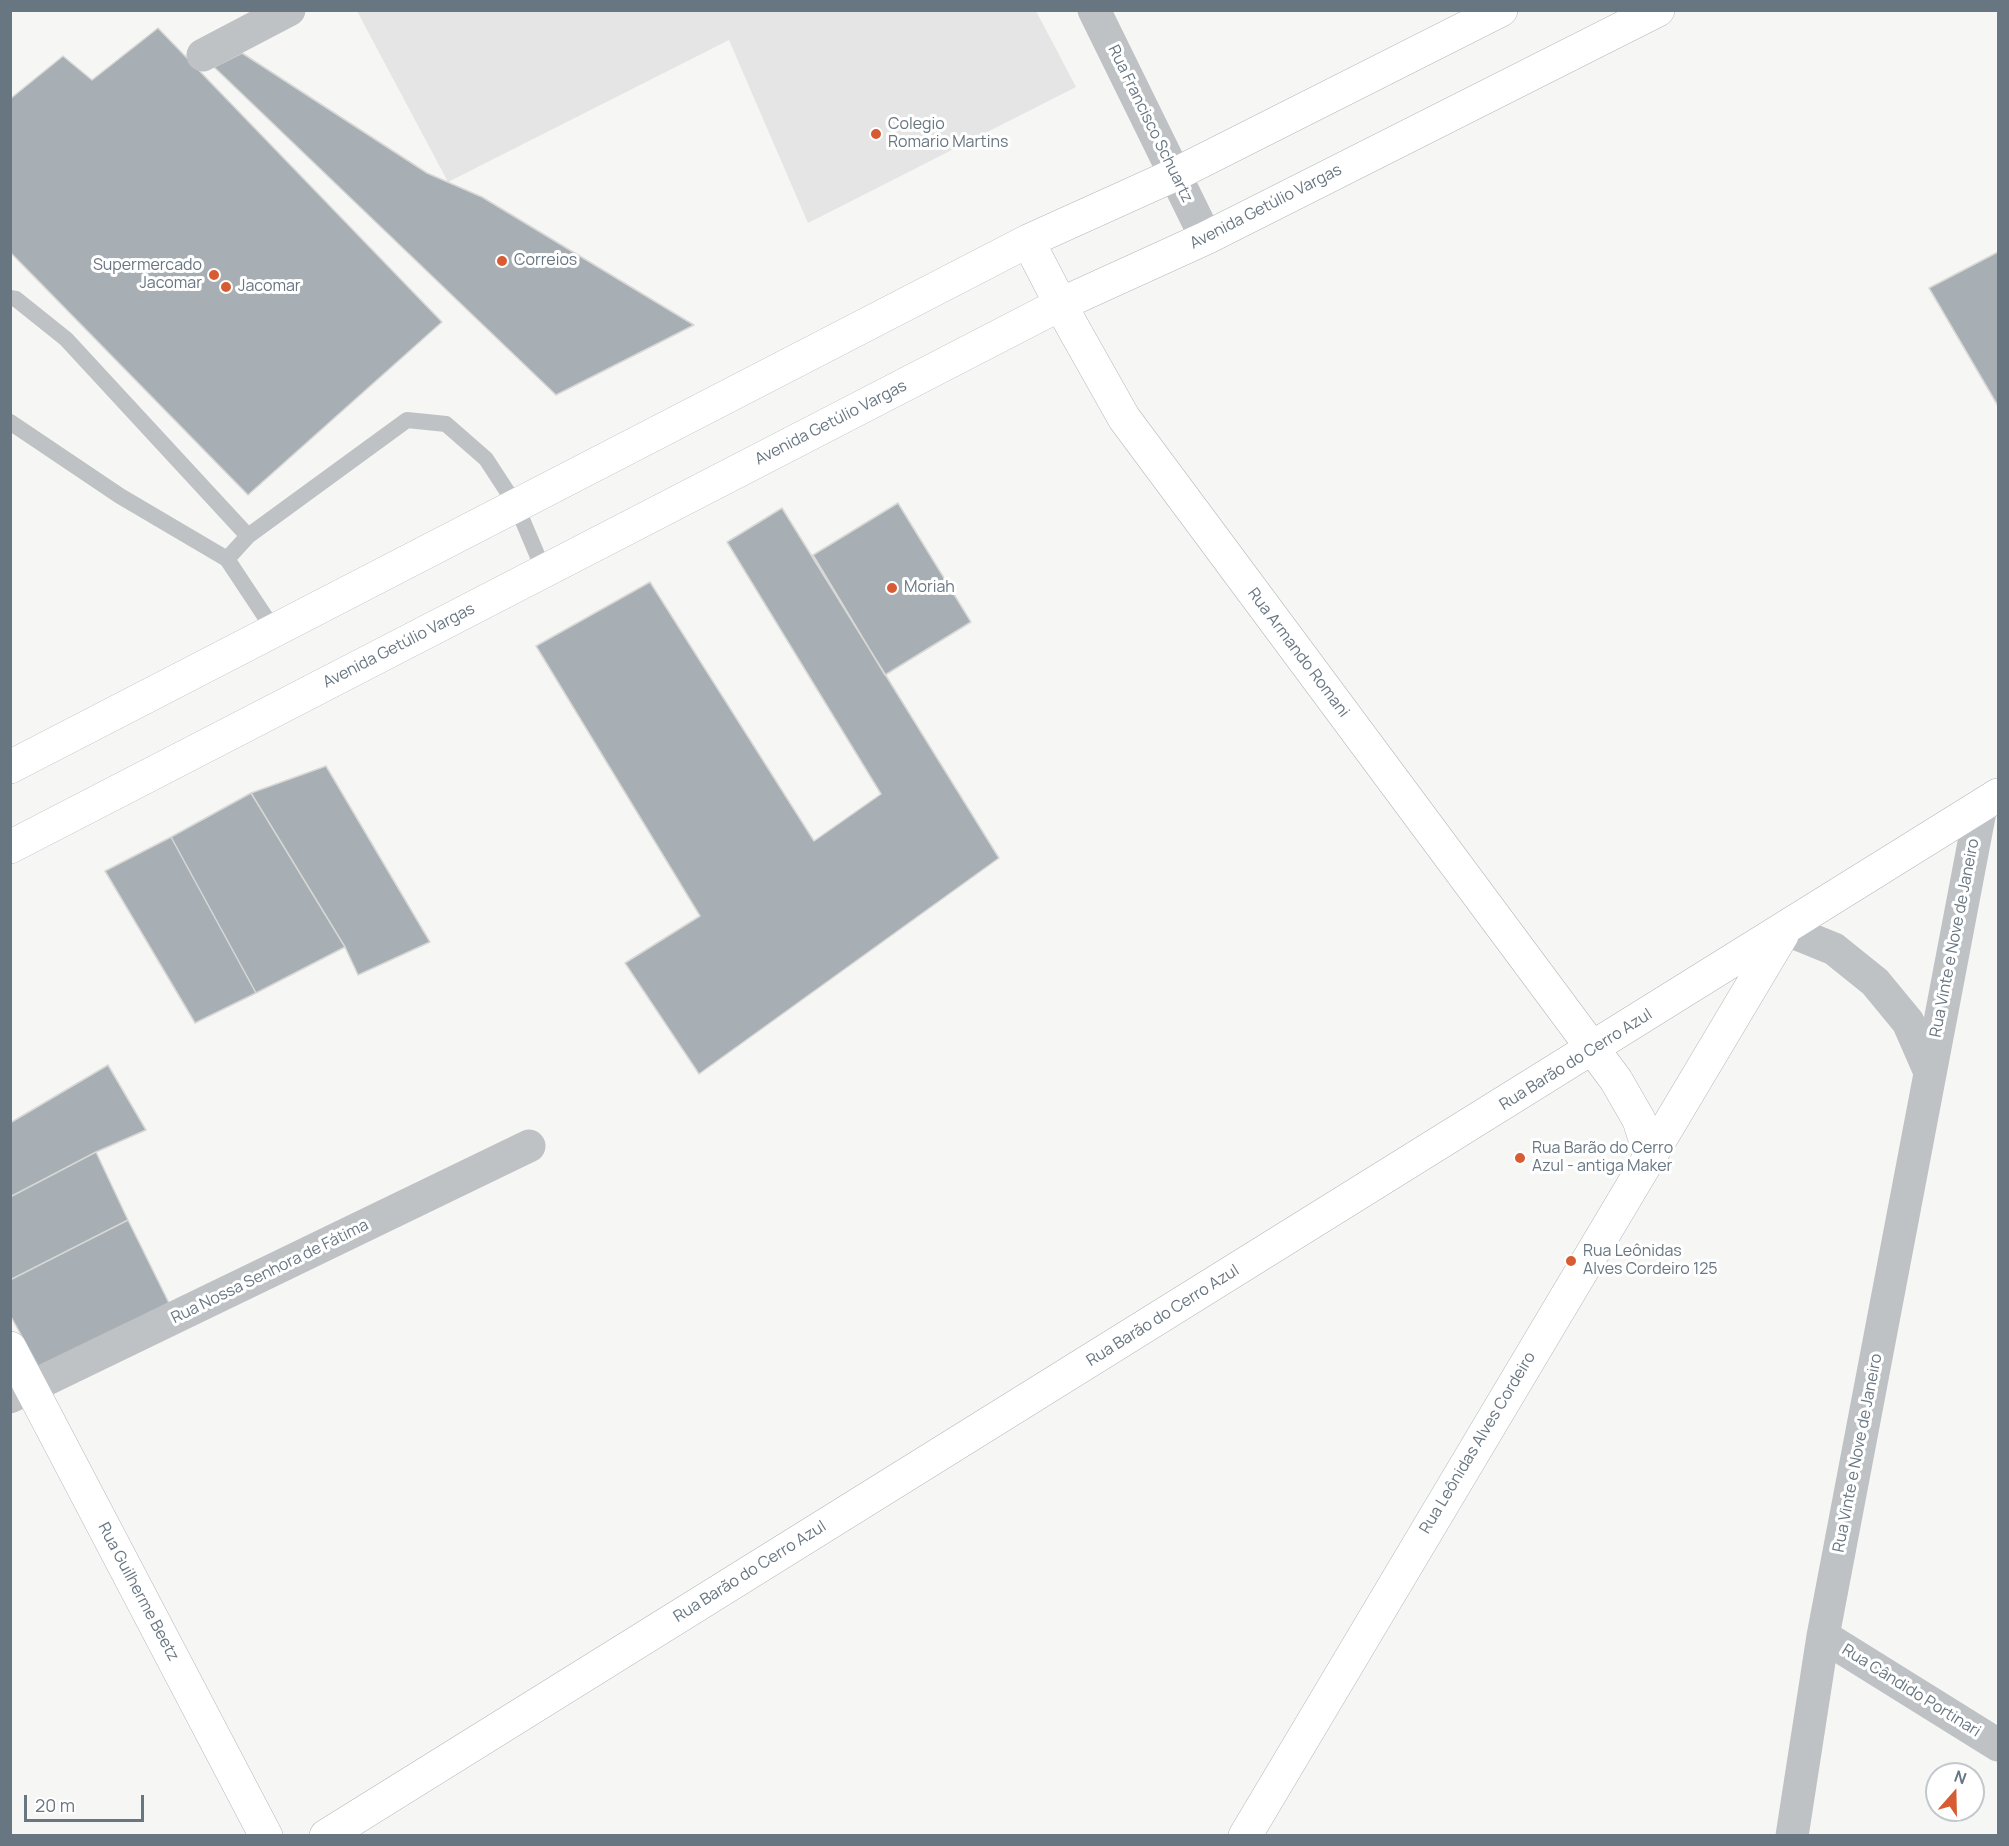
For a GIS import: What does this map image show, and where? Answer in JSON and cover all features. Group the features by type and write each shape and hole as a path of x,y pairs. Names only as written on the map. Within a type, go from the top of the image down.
{"main road":[{"path":"10,767 1028,241 1174,175 1500,10"},
{"name":"Avenida Getúlio Vargas","path":"10,847 1061,304 1206,238 1658,10"},
{"name":"Rua Armando Romani","path":"1028,241 1124,418 1592,1050"},
{"name":"Rua Barão do Cerro Azul","path":"326,1836 1990,801"},
{"name":"Rua Leônidas Alves Cordeiro","path":"1245,1836 1785,929"},
{"path":"1592,1050 1616,1080 1639,1120 1650,1155"},
{"name":"Rua Guilherme Beetz","path":"10,1348 21,1392 266,1836"}],"street":[{"path":"202,55 289,10"},
{"name":"Rua Francisco Schuartz","path":"1094,10 1206,238"},
{"name":"Rua Vinte e Nove de Janeiro","path":"1791,1836 1823,1636 1929,1070 1990,801"},
{"name":"Rua Vinte e Nove de Janeiro","path":"1785,929 1834,950 1875,982 1908,1023 1929,1070"},
{"name":"Rua Nossa Senhora de Fátima","path":"21,1392 529,1146"},
{"name":"Rua Cândido Portinari","path":"1823,1636 1998,1745"}],"lane":[{"path":"10,298 16,299 66,339 248,536"},
{"path":"227,559 248,536 406,420 446,424 486,459 516,505 544,571"},
{"path":"10,422 120,496 227,559 274,630"}],"shaded area":[{"name":"Colegio Romario Martins","path":"357,11 1036,11 1076,87 808,223 729,40 448,182"}],"building":[{"name":"Jacomar","path":"158,28 442,322 248,495 10,252 10,99 63,56 92,80"},
{"name":"Correios","path":"242,53 427,173 482,197 694,325 556,395 214,67"},
{"path":"1998,252 1998,406 1929,288"},
{"name":"Moriah","path":"898,503 971,622 885,675 813,555"},
{"path":"782,508 999,858 699,1074 625,963 700,916 536,646 650,582 814,841 881,794 727,542"},
{"path":"326,766 430,942 358,975 345,947 251,793"},
{"path":"251,793 345,947 256,993 171,837"},
{"path":"171,837 256,993 195,1023 105,871"},
{"path":"108,1065 146,1130 96,1152 10,1197 10,1123"},
{"path":"96,1152 128,1220 10,1280 10,1197"},
{"path":"128,1220 172,1309 40,1369 10,1315 10,1280"}],"place":[{"name":"Colegio Romario Martins","path":"876,134"},
{"name":"Correios","path":"502,261"},
{"name":"Supermercado Jacomar","path":"214,275"},
{"name":"Jacomar","path":"226,287"},
{"name":"Moriah","path":"892,588"},
{"name":"Rua Barão do Cerro Azul - antiga Maker","path":"1520,1158"},
{"name":"Rua Leônidas Alves Cordeiro 125","path":"1571,1261"}]}
